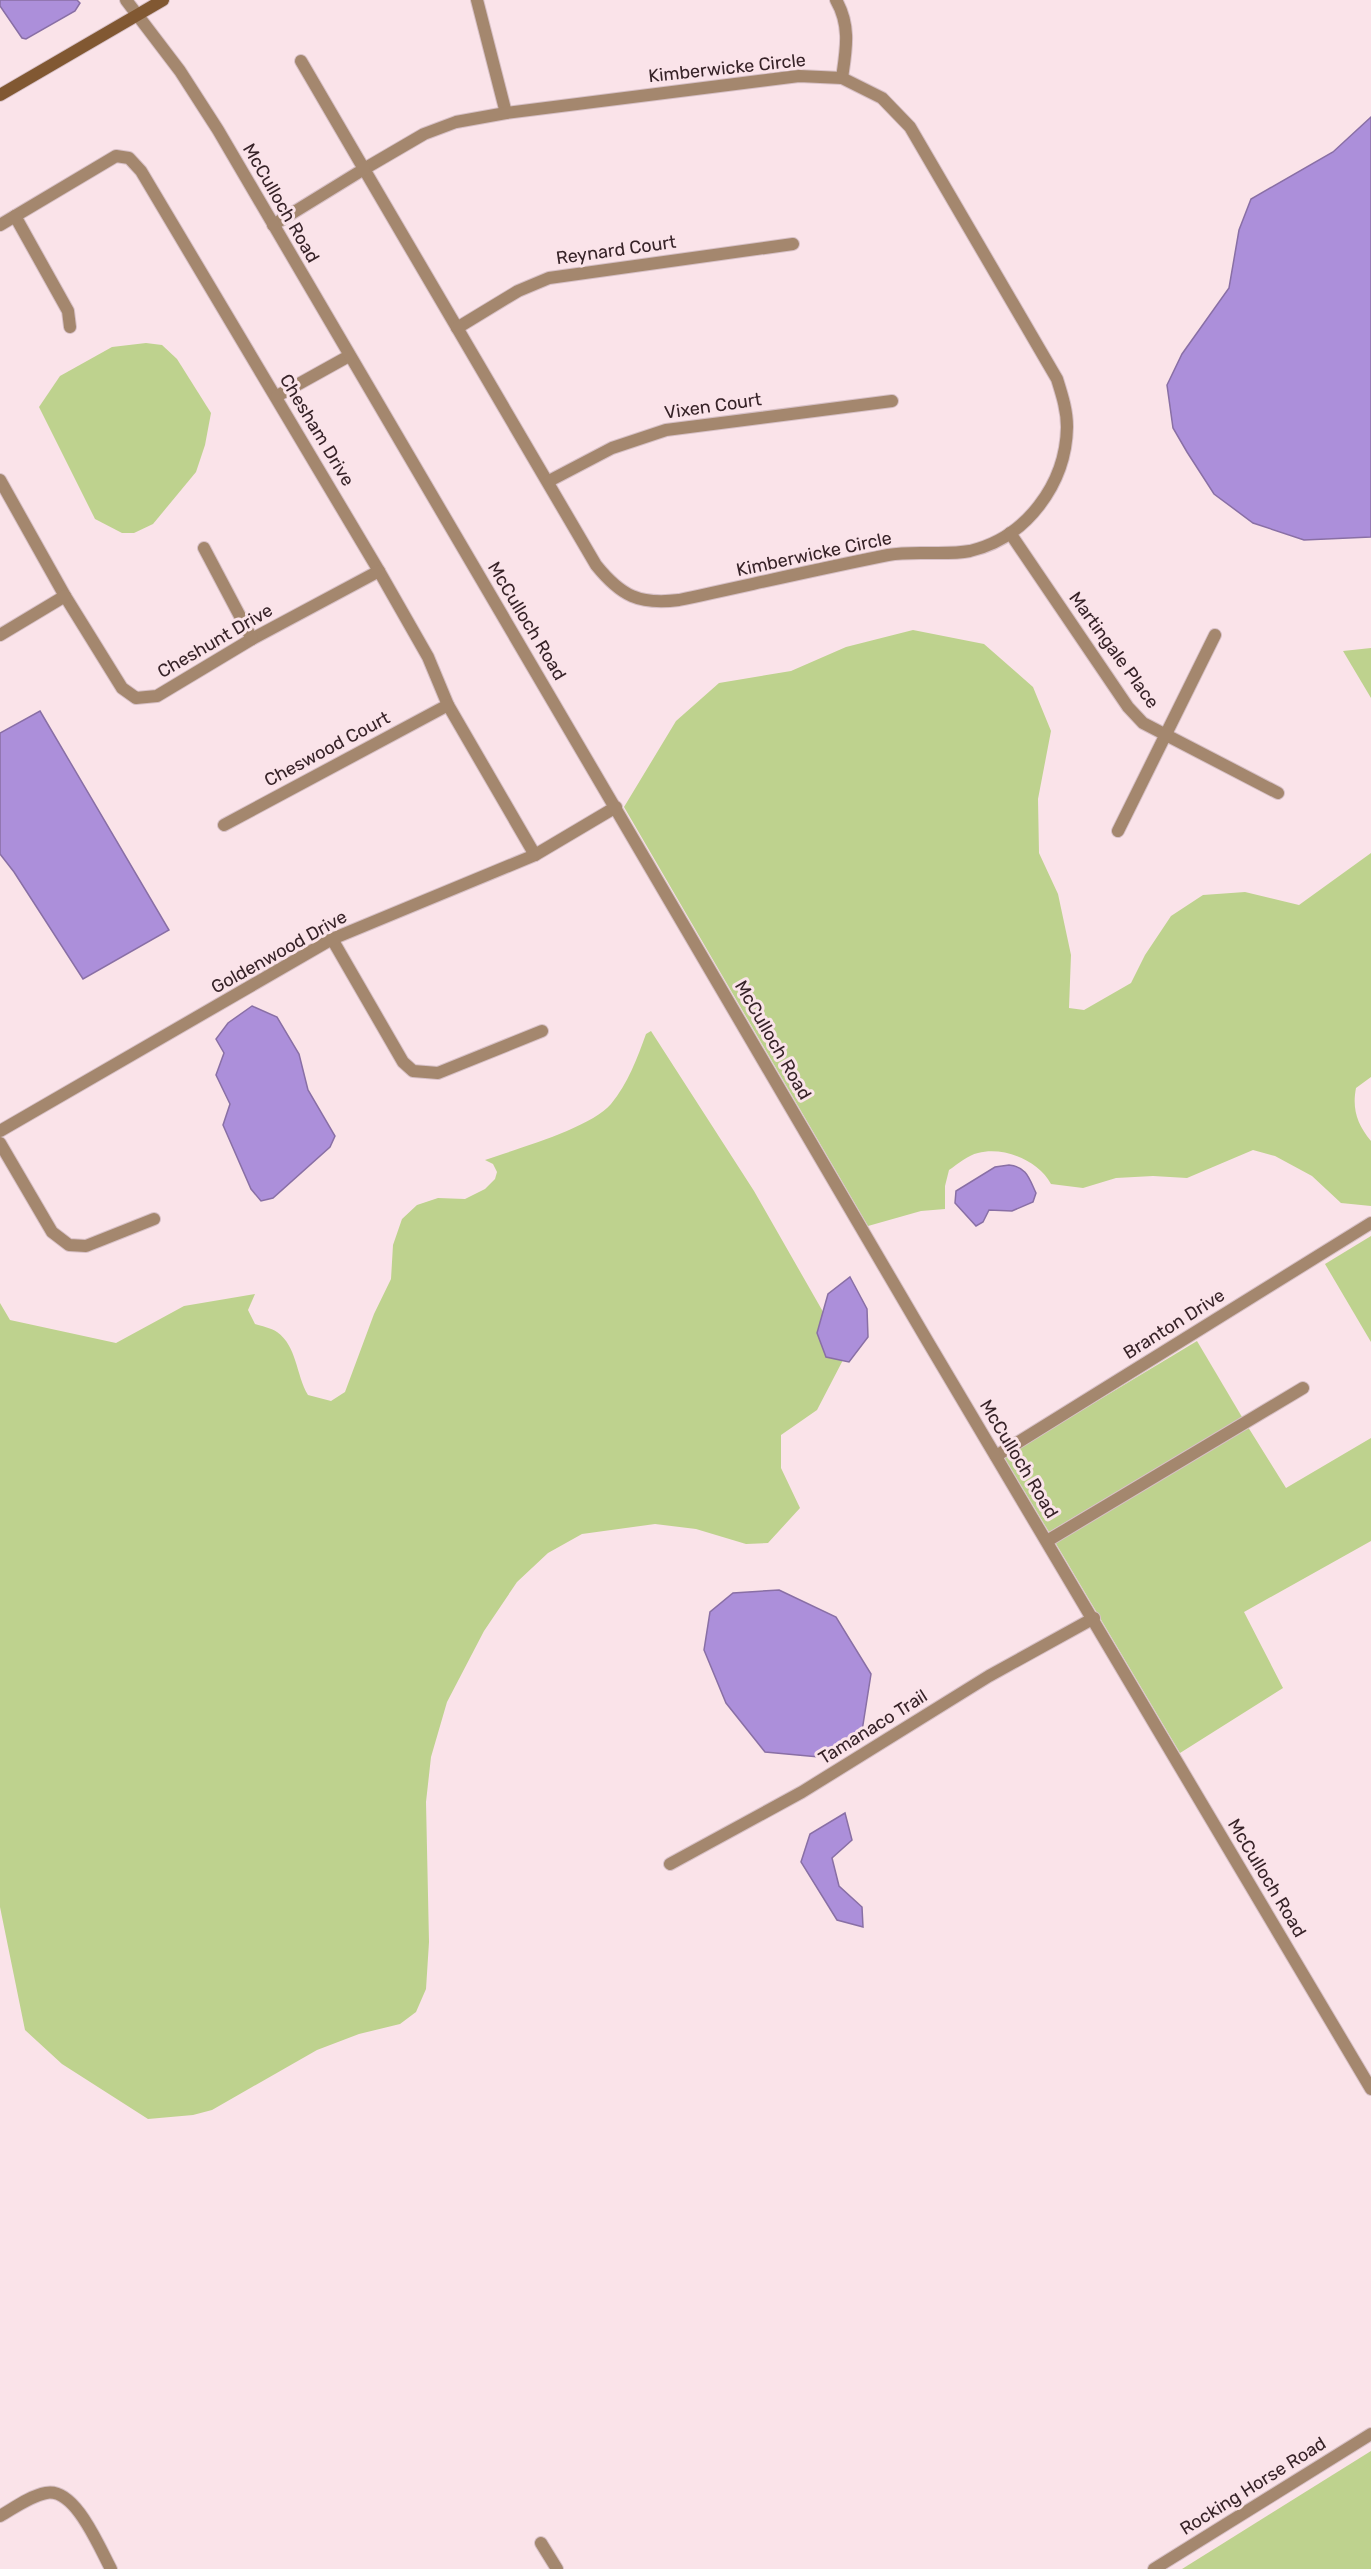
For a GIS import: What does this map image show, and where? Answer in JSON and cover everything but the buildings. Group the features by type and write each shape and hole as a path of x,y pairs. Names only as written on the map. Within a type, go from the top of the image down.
{"main road":[{"path":"0,95 163,0"}],"street":[{"name":"McCulloch Road","path":"126,0 180,71 218,130 996,1456 1371,2089"},
{"path":"477,0 506,113"},
{"path":"836,0 846,24 848,39 842,78"},
{"path":"273,225 364,170 301,61"},
{"name":"Kimberwicke Circle","path":"799,76 842,78 882,98 910,127 1057,379 1065,404 1067,428 1064,451 1057,475 1036,510 1011,533 973,550 951,554 891,555 656,603 626,594 609,581 596,565 549,481 364,170 435,130 456,122 506,113 799,76"},
{"name":"Chesham Drive","path":"0,225 104,161 117,156 129,158 141,171 379,570 428,657 448,705 535,855"},
{"path":"15,216 68,311 70,327"},
{"name":"Reynard Court","path":"456,328 518,291 549,278 793,244"},
{"path":"277,396 349,356"},
{"name":"Vixen Court","path":"549,481 612,448 666,430 892,401"},
{"name":"Cheshunt Drive","path":"0,480 65,596 122,688 136,698 157,696 252,639 379,570"},
{"name":"Martingale Place","path":"1011,533 1128,707 1143,723 1166,737 1278,793"},
{"path":"204,548 252,639"},
{"path":"0,635 65,596"},
{"path":"1118,831 1215,635"},
{"name":"Cheswood Court","path":"224,825 448,705"},
{"name":"Goldenwood Drive","path":"0,1131 332,939 535,855 616,807"},
{"path":"332,939 403,1062 413,1071 438,1072 542,1031"},
{"path":"0,1143 52,1232 69,1245 86,1246 154,1219"},
{"name":"Branton Drive","path":"996,1456 1371,1223"},
{"path":"1047,1540 1302,1388"},
{"name":"Tamanaco Trail","path":"670,1864 802,1792 989,1676 1094,1618"},
{"name":"Rocking Horse Road","path":"1154,2569 1371,2434"},
{"path":"0,2516 39,2495 48,2493 63,2495 80,2514 111,2569"},
{"path":"541,2543 556,2569"}],"green space":[{"path":"146,343 162,345 177,359 211,413 205,445 196,472 153,524 134,533 122,533 95,519 39,407 60,376 112,347"},
{"path":"913,630 984,644 1033,687 1051,731 1038,799 1039,853 1058,894 1071,955 1069,1008 1084,1010 1131,983 1145,955 1171,916 1203,895 1245,892 1299,905 1371,853 1371,1077 1356,1088 1355,1110 1362,1128 1371,1141 1371,1206 1341,1203 1312,1176 1275,1156 1253,1150 1187,1178 1153,1176 1116,1178 1083,1188 1051,1184 1038,1168 1020,1157 988,1151 971,1156 949,1170 945,1186 945,1209 921,1211 868,1226 624,807 676,721 719,683 791,671 846,647"},
{"path":"1371,648 1371,698 1343,651"},
{"path":"651,1031 754,1191 830,1324 843,1360 817,1410 781,1435 781,1468 800,1508 768,1543 746,1544 696,1529 655,1524 582,1534 548,1553 517,1582 484,1631 447,1702 431,1757 426,1802 429,1942 426,1989 416,2012 400,2024 359,2034 317,2050 212,2110 193,2115 148,2119 62,2064 25,2030 0,1907 0,1303 10,1320 116,1343 184,1306 255,1294 248,1310 255,1324 275,1331 284,1338 289,1345 308,1395 331,1401 345,1392 374,1314 391,1279 393,1245 402,1219 417,1205 438,1198 465,1199 485,1189 495,1179 497,1172 493,1164 485,1160 552,1137 601,1113 611,1104 622,1088 646,1034"},
{"path":"1371,1236 1371,1342 1325,1264"},
{"path":"1197,1341 1242,1417 1049,1532 1004,1457"},
{"path":"1248,1427 1286,1488 1371,1438 1371,1541 1244,1612 1283,1688 1180,1753 1055,1542"},
{"path":"1371,2451 1371,2569 1182,2569"}],"shaded area":[{"path":"0,0 77,0 80,3 75,11 26,39 22,38 0,6"},
{"path":"1371,117 1371,537 1304,540 1253,523 1214,494 1173,428 1167,385 1182,354 1229,288 1239,230 1251,199 1333,152"},
{"path":"40,711 169,930 83,979 0,854 0,733"},
{"path":"252,1006 277,1017 299,1054 308,1090 335,1136 330,1147 273,1198 261,1201 251,1189 223,1125 230,1104 216,1075 224,1053 216,1039 228,1023"},
{"path":"1009,1165 1020,1168 1027,1174 1036,1193 1033,1202 1012,1211 989,1210 983,1222 976,1226 955,1203 956,1191 995,1167"},
{"path":"850,1277 867,1309 868,1337 849,1362 826,1357 817,1333 828,1294"},
{"path":"779,1590 836,1617 871,1674 862,1731 819,1757 765,1752 726,1703 704,1650 710,1612 733,1593"},
{"path":"845,1813 852,1840 832,1858 839,1886 862,1907 863,1927 837,1920 801,1862 810,1834"}]}
